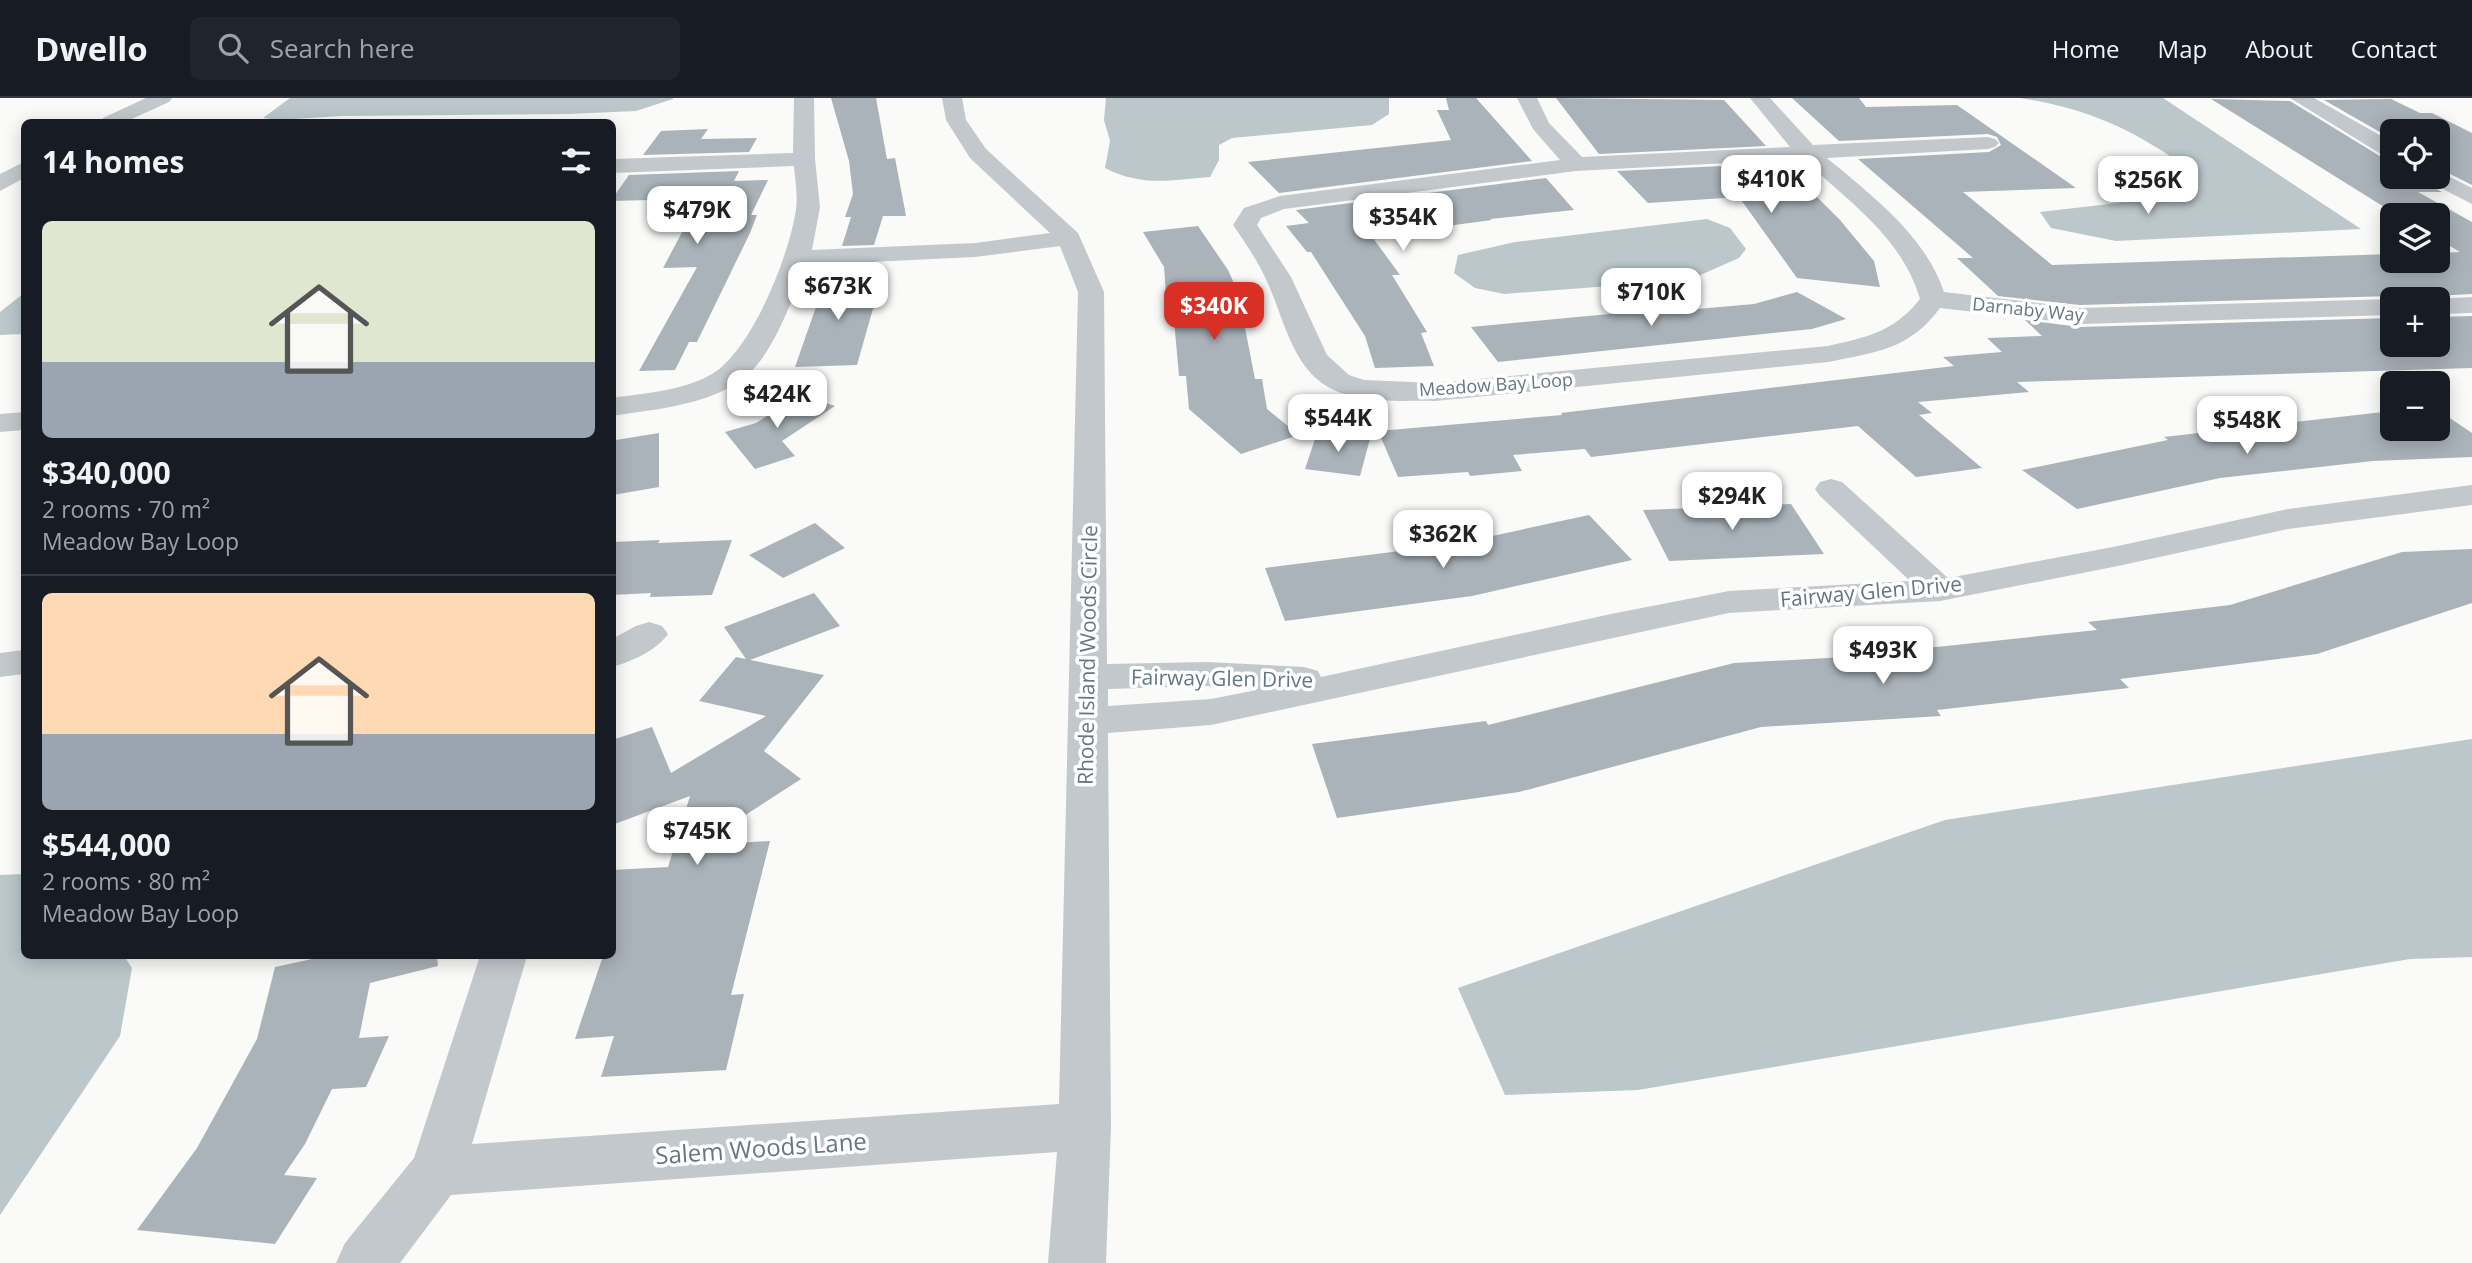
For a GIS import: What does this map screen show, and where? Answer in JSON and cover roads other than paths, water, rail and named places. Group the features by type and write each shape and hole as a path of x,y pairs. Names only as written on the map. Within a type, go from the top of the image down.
{"street":[{"path":"116,119 162,98"},
{"path":"616,406 681,396 722,380 751,355 798,258 808,207 803,159 803,98"},
{"name":"Rhode Island Woods Circle","path":"952,98 956,120 978,153 1069,238 1091,292 1085,1126 1077,1263"},
{"path":"1527,98 1540,125 1576,164"},
{"path":"1760,98 1789,135 1860,197 1896,233 1922,269 1933,299"},
{"path":"2300,98 2380,144"},
{"name":"Meadow Bay Loop","path":"1933,299 1915,323 1880,342 1828,354 1435,392 1374,390 1353,387 1331,377 1304,343 1282,285 1245,225 1252,213 1280,203 1576,164 1988,143"},
{"path":"616,166 803,159"},
{"path":"0,183 21,171"},
{"path":"0,183 21,182"},
{"path":"2450,184 2472,197"},
{"path":"798,258 975,250 1069,238"},
{"name":"Darnaby Way","path":"1933,299 2080,316 2380,307"},
{"path":"2450,306 2472,305"},
{"path":"0,423 21,421"},
{"path":"1831,489 1940,590"},
{"name":"Fairway Glen Drive","path":"1086,721 1209,693 1355,683 1611,625 1729,602 1940,590 2118,556 2288,519 2472,495"},
{"path":"616,653 649,634"},
{"path":"0,665 21,662"},
{"name":"Fairway Glen Drive","path":"1088,677 1209,693"},
{"path":"365,1263 437,1171 502,959"},
{"name":"Salem Woods Lane","path":"437,1171 1085,1126"}]}
